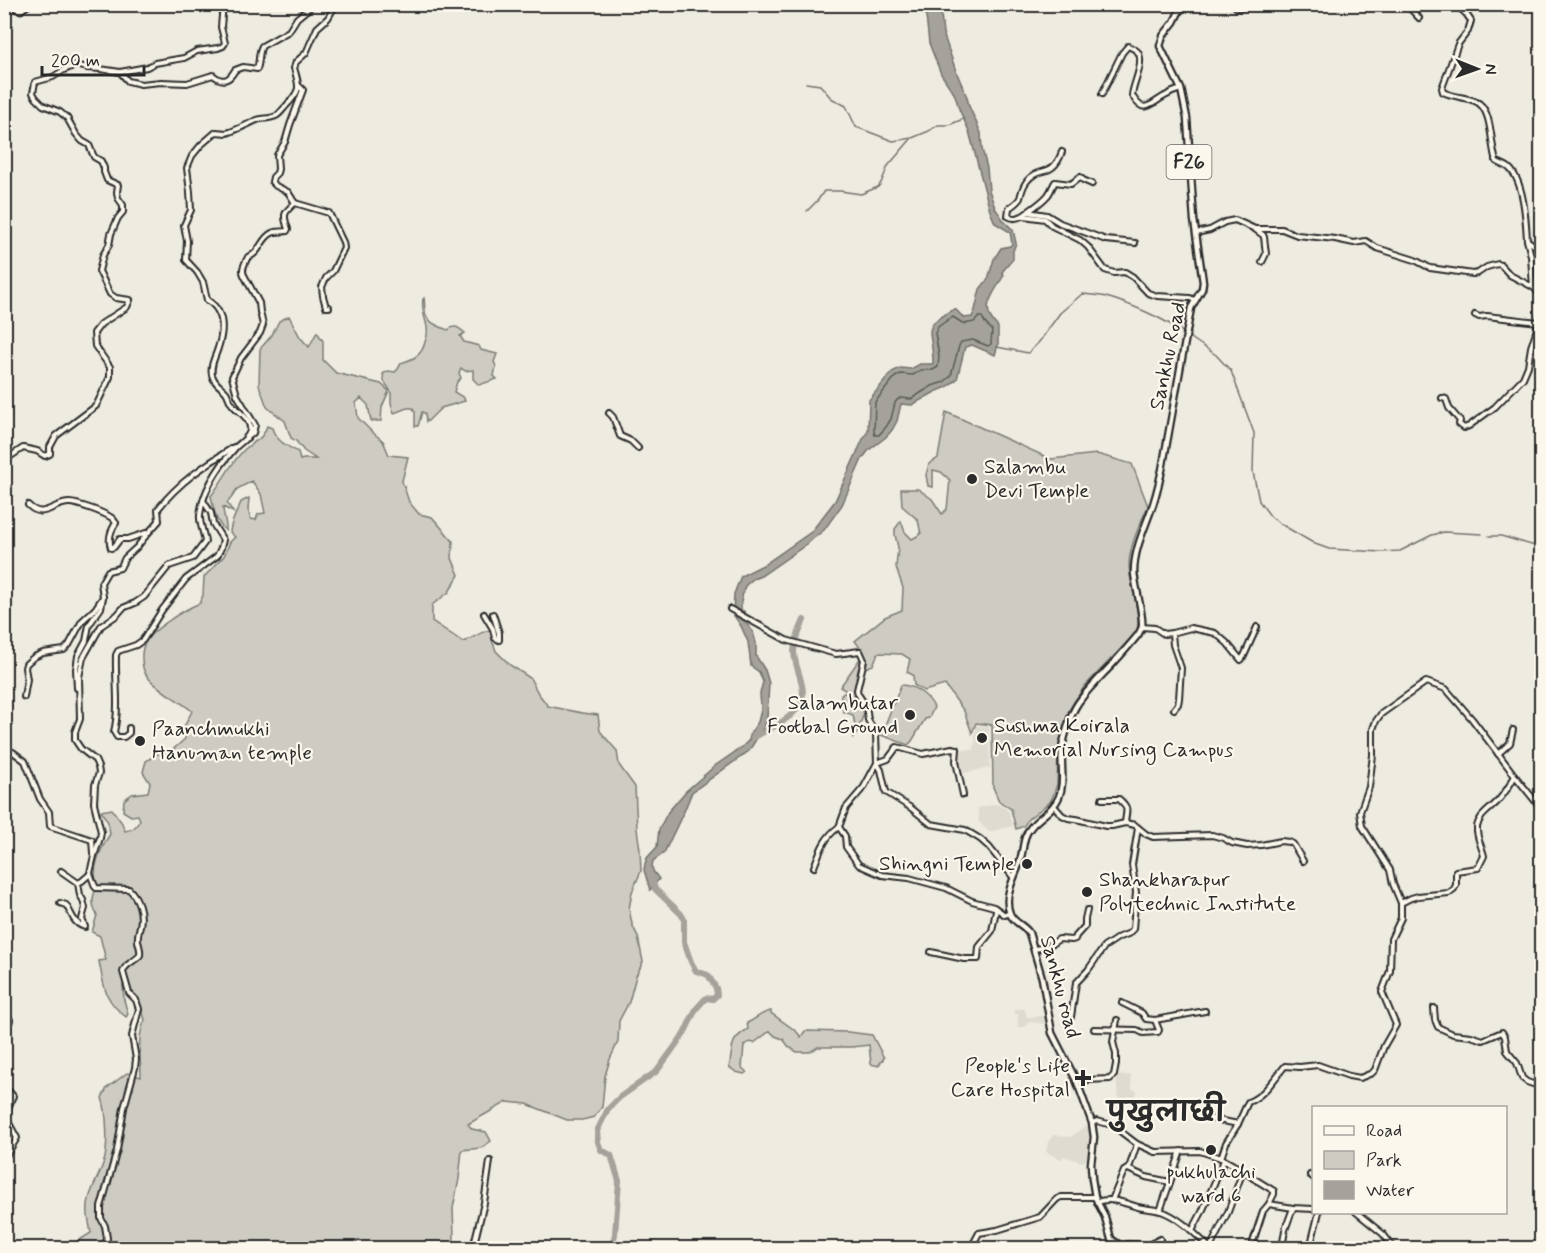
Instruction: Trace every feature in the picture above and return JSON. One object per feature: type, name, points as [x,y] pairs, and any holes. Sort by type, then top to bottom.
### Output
[{"type":"main road","points":[[13,4],[21,10],[28,4]]},
{"type":"main road","name":"Sankhu Road","points":[[1142,627],[1134,570],[1138,545],[1156,495],[1162,470],[1191,308],[1203,286],[1189,167],[1187,118],[1181,89],[1160,46],[1163,36],[1184,4]]},
{"type":"main road","points":[[1010,913],[1009,894],[1022,856],[1026,833],[1054,806],[1061,790],[1063,746],[1075,708],[1087,691],[1133,642],[1142,627]]},
{"type":"main road","name":"Sankhu road","points":[[1010,913],[1012,918],[1028,931],[1042,978],[1052,1033],[1077,1082],[1092,1123],[1094,1137],[1091,1164],[1096,1199]]},
{"type":"main road","points":[[1096,1199],[1105,1217],[1111,1239],[1124,1248]]},
{"type":"street","points":[[4,458],[23,448],[37,451],[45,456],[50,454],[50,447],[56,436],[96,406],[110,377],[110,367],[95,346],[94,333],[102,324],[127,307],[130,300],[116,298],[110,294],[99,272],[111,234],[123,212],[123,205],[118,198],[118,185],[107,180],[101,161],[94,157],[89,145],[76,134],[67,118],[60,112],[43,105],[36,98],[33,93],[35,82],[53,77],[76,65],[120,72],[178,60],[197,51],[223,46],[225,43],[221,27],[223,4]]},
{"type":"street","points":[[120,72],[128,81],[141,84],[188,83],[213,75],[219,80],[226,80],[232,77],[235,70],[243,67],[257,69],[262,46],[289,31],[297,18],[314,4]]},
{"type":"street","points":[[329,307],[326,307],[322,296],[322,287],[342,253],[343,242],[329,213],[294,202],[288,192],[272,182],[278,169],[277,154],[285,142],[303,90],[299,86],[294,68],[296,62],[306,53],[317,28],[328,18],[336,4]]},
{"type":"street","points":[[1233,4],[1236,8],[1240,8]]},
{"type":"street","points":[[1406,4],[1419,18]]},
{"type":"street","points":[[1456,4],[1471,21],[1468,32],[1458,44],[1442,88],[1443,92],[1478,102],[1487,113],[1492,147],[1497,161],[1510,169],[1518,182],[1524,202],[1533,287]]},
{"type":"street","points":[[1102,94],[1122,53],[1128,46],[1139,53],[1140,63],[1131,95],[1140,105],[1152,106],[1166,95],[1181,89]]},
{"type":"street","points":[[245,439],[250,430],[248,420],[232,404],[226,392],[217,386],[213,376],[212,365],[219,346],[222,322],[220,313],[207,300],[203,282],[186,260],[187,241],[184,225],[191,210],[187,168],[192,156],[216,132],[227,133],[259,119],[274,117],[295,96],[299,86]]},
{"type":"street","points":[[1062,152],[1054,167],[1028,179],[1022,188],[1020,199],[1009,208],[1010,217],[1045,219],[1061,231],[1080,240],[1105,270],[1114,273],[1125,272],[1148,293],[1195,300]]},
{"type":"street","points":[[1023,216],[1042,202],[1050,193],[1055,182],[1071,184],[1080,177],[1092,184]]},
{"type":"street","points":[[80,698],[76,683],[78,656],[86,641],[89,625],[101,608],[103,597],[101,583],[108,571],[120,568],[124,558],[137,547],[159,521],[158,509],[183,481],[253,433],[255,425],[237,395],[232,377],[241,358],[260,333],[263,325],[259,303],[242,272],[248,257],[256,252],[269,235],[287,231],[285,213],[294,202]]},
{"type":"street","points":[[1029,212],[1047,215],[1060,223],[1106,240],[1135,243]]},
{"type":"street","points":[[1196,233],[1210,230],[1231,220],[1238,221],[1263,235],[1266,254],[1262,262]]},
{"type":"street","points":[[1255,229],[1282,229],[1297,235],[1354,243],[1366,241],[1377,248],[1415,260],[1431,268],[1473,274],[1498,264],[1510,275],[1533,287],[1542,296]]},
{"type":"street","points":[[1527,240],[1542,251]]},
{"type":"street","points":[[1442,398],[1446,399],[1449,408],[1464,428],[1495,407],[1523,378],[1542,308]]},
{"type":"street","points":[[1475,315],[1538,322]]},
{"type":"street","points":[[609,413],[613,417],[620,436],[631,441],[638,448]]},
{"type":"street","points":[[101,1248],[107,1238],[101,1218],[101,1207],[117,1150],[124,1108],[135,1068],[136,1059],[132,1036],[139,1009],[136,1000],[129,993],[123,972],[128,964],[140,955],[141,948],[137,940],[141,913],[134,894],[129,889],[96,888],[90,873],[101,831],[94,803],[95,785],[99,773],[95,760],[75,740],[75,732],[80,719],[79,677],[82,658],[101,626],[123,608],[144,597],[169,567],[193,558],[205,542],[200,517],[204,501],[211,481],[237,446]]},
{"type":"street","points":[[129,728],[129,733],[124,737],[117,737],[114,732],[118,712],[116,655],[118,651],[143,640],[186,579],[217,556],[223,540],[213,524],[211,513],[204,501]]},
{"type":"street","points":[[28,505],[42,512],[69,502],[113,518],[116,523],[111,529],[109,543],[111,548],[120,539],[128,539],[149,532]]},
{"type":"street","points":[[24,697],[27,679],[26,664],[43,653],[64,650],[82,621],[95,609],[103,597]]},
{"type":"street","points":[[730,609],[792,642],[836,654],[857,650],[862,652],[863,666],[857,690],[866,706],[868,720],[876,734],[877,763],[881,770],[884,789],[931,824],[965,830],[980,839],[1013,877]]},
{"type":"street","points":[[484,614],[498,640],[499,635],[493,614]]},
{"type":"street","points":[[1142,627],[1155,628],[1164,633],[1191,628],[1215,633],[1227,643],[1240,660],[1257,627]]},
{"type":"street","points":[[1172,633],[1173,645],[1181,668],[1179,699],[1174,709]]},
{"type":"street","points":[[1192,1231],[1222,1159],[1226,1143],[1248,1102],[1263,1093],[1285,1066],[1318,1065],[1360,1078],[1370,1074],[1375,1070],[1384,1046],[1396,1025],[1382,992],[1390,971],[1391,939],[1401,918],[1401,903],[1390,870],[1361,821],[1362,806],[1369,787],[1373,756],[1373,729],[1378,718],[1388,708],[1426,682],[1446,689],[1540,807],[1542,830]]},
{"type":"street","points":[[1498,754],[1510,743],[1513,730]]},
{"type":"street","points":[[814,867],[829,834],[839,826],[846,808],[864,787],[877,763],[888,759],[897,747],[923,754],[952,748],[957,750],[956,761],[963,795]]},
{"type":"street","points":[[4,749],[13,752],[25,761],[40,799],[49,812],[50,826],[92,840],[94,856]]},
{"type":"street","points":[[1401,903],[1418,896],[1449,893],[1456,885],[1456,872],[1478,868],[1484,856],[1477,834],[1478,823],[1498,801],[1515,776]]},
{"type":"street","points":[[1102,799],[1119,799],[1126,806],[1125,823]]},
{"type":"street","points":[[1054,806],[1068,818],[1106,826],[1125,823],[1135,825],[1154,837],[1212,835],[1247,846],[1289,842],[1293,844],[1303,861]]},
{"type":"street","points":[[839,826],[845,836],[846,848],[859,865],[882,875],[909,878],[946,888],[972,901],[989,905],[1005,915],[1010,913]]},
{"type":"street","points":[[1071,1017],[1076,983],[1104,947],[1133,929],[1136,892],[1132,865],[1138,827]]},
{"type":"street","points":[[60,903],[66,905],[73,920],[85,927],[82,919],[85,908],[78,884],[61,871]]},
{"type":"street","points":[[78,884],[90,873]]},
{"type":"street","points":[[931,952],[964,959],[978,959],[979,947],[992,931],[996,910]]},
{"type":"street","points":[[1034,949],[1047,946],[1059,939],[1075,939],[1085,926],[1087,910]]},
{"type":"street","points":[[4,1000],[7,1000],[6,1011],[10,1020],[4,1035]]},
{"type":"street","points":[[1122,1004],[1143,1013],[1146,1020],[1205,1011]]},
{"type":"street","points":[[1434,1008],[1438,1027],[1453,1034],[1483,1040],[1502,1032],[1508,1051],[1514,1058],[1522,1078],[1536,1085],[1542,1093]]},
{"type":"street","points":[[1077,1082],[1112,1078],[1116,1064],[1113,1042],[1117,1020]]},
{"type":"street","points":[[1094,1029],[1158,1032],[1155,1020]]},
{"type":"street","points":[[4,1086],[13,1096],[5,1116],[17,1138],[4,1159]]},
{"type":"street","points":[[1203,1117],[1238,1124]]},
{"type":"street","points":[[1092,1123],[1097,1121],[1112,1125],[1137,1144],[1155,1152],[1200,1151],[1222,1159],[1274,1191],[1269,1204],[1263,1211],[1251,1248]]},
{"type":"street","points":[[1112,1200],[1124,1171],[1130,1168],[1137,1144]]},
{"type":"street","points":[[1160,1211],[1181,1152]]},
{"type":"street","points":[[473,1248],[484,1203],[490,1161]]},
{"type":"street","points":[[1127,1169],[1146,1177],[1170,1182]]},
{"type":"street","points":[[971,1248],[979,1233],[1040,1217],[1059,1197],[1064,1196],[1112,1200],[1160,1211],[1192,1231],[1210,1248],[1228,1212],[1244,1171]]},
{"type":"street","points":[[1269,1204],[1312,1209]]},
{"type":"street","points":[[1282,1248],[1285,1230],[1293,1208]]},
{"type":"street","points":[[1310,1248],[1318,1214]]},
{"type":"street","points":[[1358,1214],[1383,1234],[1394,1248]]},
{"type":"street","points":[[1124,1248],[1127,1244],[1148,1245],[1160,1239]]},
{"type":"shaded area","name":"Sushma Koirala Memorial Nursing Campus","points":[[976,725],[989,727],[990,768],[964,773],[957,749],[974,750]]},
{"type":"shaded area","points":[[997,804],[1008,810],[1013,826],[989,832],[979,822],[978,808]]},
{"type":"shaded area","points":[[1025,1009],[1028,1017],[1046,1016],[1046,1024],[1029,1022],[1025,1027],[1018,1027],[1018,1014],[1014,1011]]},
{"type":"shaded area","points":[[1131,1075],[1132,1089],[1137,1091],[1133,1103],[1118,1099],[1116,1076]]},
{"type":"shaded area","points":[[1086,1126],[1089,1128],[1089,1159],[1082,1162],[1064,1156],[1061,1159],[1046,1152],[1048,1142],[1053,1135],[1071,1137]]},
{"type":"green space","points":[[424,298],[427,318],[432,322],[448,330],[453,327],[459,328],[465,333],[460,336],[464,342],[497,354],[494,362],[496,366],[494,376],[497,379],[479,385],[473,379],[473,370],[465,371],[461,368],[459,373],[461,378],[454,392],[465,401],[441,408],[426,422],[425,413],[422,412],[418,426],[415,426],[413,408],[394,413],[391,392],[384,381],[383,374],[388,371],[395,372],[401,363],[414,358],[422,350],[427,333],[422,306]]},
{"type":"green space","points":[[289,316],[300,337],[309,347],[317,332],[323,341],[323,360],[336,373],[381,384],[389,391],[382,407],[381,421],[371,421],[368,405],[361,398],[356,403],[358,418],[383,441],[389,455],[408,457],[402,481],[409,502],[419,514],[432,517],[453,541],[452,558],[459,575],[449,592],[432,605],[432,621],[463,642],[491,630],[496,651],[510,665],[530,678],[548,706],[598,715],[600,731],[617,751],[619,765],[635,787],[641,871],[632,892],[629,909],[643,962],[636,976],[629,1002],[619,1021],[618,1042],[605,1076],[602,1107],[594,1117],[567,1120],[527,1104],[507,1102],[468,1124],[472,1129],[486,1132],[491,1141],[481,1148],[462,1150],[453,1208],[453,1248],[71,1248],[73,1244],[91,1233],[88,1203],[105,1158],[107,1140],[102,1098],[107,1088],[127,1073],[141,1077],[140,1041],[145,1020],[139,1000],[123,986],[128,1014],[126,1017],[109,999],[99,961],[106,960],[100,936],[92,932],[97,915],[93,900],[97,886],[96,866],[110,834],[108,822],[101,811],[112,809],[125,831],[134,828],[140,820],[138,815],[131,816],[123,811],[124,800],[132,794],[148,792],[150,783],[143,772],[146,761],[157,754],[170,752],[185,739],[184,727],[192,711],[151,681],[146,674],[143,668],[142,652],[146,641],[171,619],[200,603],[204,577],[224,556],[230,542],[235,537],[230,532],[241,502],[249,498],[248,510],[251,519],[256,520],[258,514],[265,513],[261,494],[252,481],[237,489],[227,503],[233,512],[223,507],[226,531],[217,519],[211,496],[235,460],[261,437],[267,426],[272,428],[282,443],[298,452],[300,460],[316,459],[291,438],[285,421],[267,407],[259,385],[260,349],[272,335],[279,321]]},
{"type":"green space","points":[[946,412],[1051,459],[1097,454],[1132,464],[1148,506],[1133,542],[1129,564],[1138,618],[1136,633],[1084,687],[1068,712],[1058,751],[1057,784],[1053,796],[1050,802],[1028,819],[1024,826],[1016,829],[1011,809],[999,801],[993,787],[992,725],[976,723],[972,733],[964,711],[945,685],[924,691],[914,685],[913,675],[907,672],[910,659],[902,654],[878,653],[873,665],[860,670],[855,691],[864,713],[857,733],[853,737],[855,725],[853,715],[844,712],[840,705],[841,694],[848,692],[840,687],[864,653],[855,641],[885,617],[902,610],[903,588],[896,567],[898,547],[895,529],[901,521],[905,532],[912,539],[921,534],[918,520],[902,506],[901,489],[918,489],[932,499],[942,514],[947,509],[950,480],[941,472],[933,470],[933,487],[928,486],[926,475],[929,464],[938,458]]},
{"type":"green space","name":"Salambutar Footbal Ground","points":[[901,685],[920,692],[934,707],[929,718],[925,719],[908,745],[881,735]]},
{"type":"green space","points":[[771,1011],[801,1037],[805,1031],[872,1035],[884,1058],[878,1066],[871,1064],[869,1045],[818,1047],[810,1052],[797,1052],[770,1031],[754,1043],[744,1045],[742,1068],[747,1072],[744,1074],[736,1072],[729,1067],[737,1037],[748,1029],[747,1023]]},
{"type":"water","points":[[926,5],[940,5],[943,33],[981,133],[989,190],[995,208],[1013,230],[1016,243],[1013,259],[1002,272],[1004,275],[989,301],[989,314],[998,327],[998,345],[995,355],[972,345],[965,347],[957,379],[947,387],[912,405],[901,404],[892,430],[862,459],[842,505],[824,530],[761,576],[753,579],[744,588],[741,610],[744,611],[744,619],[753,632],[756,656],[765,670],[769,683],[767,719],[749,751],[692,792],[664,853],[653,861],[653,871],[659,879],[650,890],[644,870],[645,864],[647,858],[657,847],[659,829],[668,812],[686,791],[749,740],[758,722],[763,682],[759,672],[751,666],[748,642],[733,614],[734,594],[741,576],[765,564],[811,532],[835,501],[868,431],[869,400],[892,372],[900,368],[911,369],[920,364],[933,364],[930,331],[932,326],[943,315],[955,309],[964,318],[972,317],[980,289],[988,279],[994,259],[1001,248],[1012,244],[1010,232],[995,223],[990,211],[969,131],[955,95],[941,74],[929,43]]},
{"type":"waterway","points":[[806,83],[820,85],[831,98],[846,106],[856,127],[893,141],[912,138],[938,125],[949,125],[963,119]]},
{"type":"waterway","points":[[807,211],[824,191],[861,194],[878,187],[888,166],[911,139]]},
{"type":"waterway","points":[[997,347],[1028,353],[1060,313],[1082,294],[1103,296],[1125,303],[1157,317],[1184,333]]},
{"type":"waterway","points":[[1188,336],[1216,355],[1231,371],[1254,433],[1253,472],[1259,501],[1271,517],[1279,523],[1315,544],[1329,549],[1382,552],[1400,551],[1432,535],[1444,532],[1482,534]]},
{"type":"waterway","points":[[1489,536],[1501,536],[1542,548]]},
{"type":"waterway","points":[[753,738],[790,716],[802,700],[802,686],[794,651],[804,620]]},
{"type":"waterway","points":[[612,1248],[619,1181],[611,1155],[601,1150],[597,1131],[608,1109],[620,1097],[657,1071],[684,1034],[696,1009],[706,998],[713,999],[717,995],[716,988],[708,975],[696,971],[691,962],[684,942],[684,919],[655,889],[652,879]]},
{"type":"place","name":"Salambu Devi Temple","points":[[972,479]]},
{"type":"place","name":"Salambutar Footbal Ground","points":[[910,715]]},
{"type":"place","name":"Sushma Koirala Memorial Nursing Campus","points":[[982,738]]},
{"type":"place","name":"Paanchmukhi Hanuman temple","points":[[140,741]]},
{"type":"place","name":"Shingni Temple","points":[[1027,864]]},
{"type":"place","name":"Shankharapur Polytechnic Institute","points":[[1087,892]]},
{"type":"place","name":"People's Life Care Hospital","points":[[1083,1078]]},
{"type":"place","name":"pukhulachi ward 6","points":[[1211,1150]]},
{"type":"district","name":"पुखुलाछी","points":[[1166,1113]]}]
